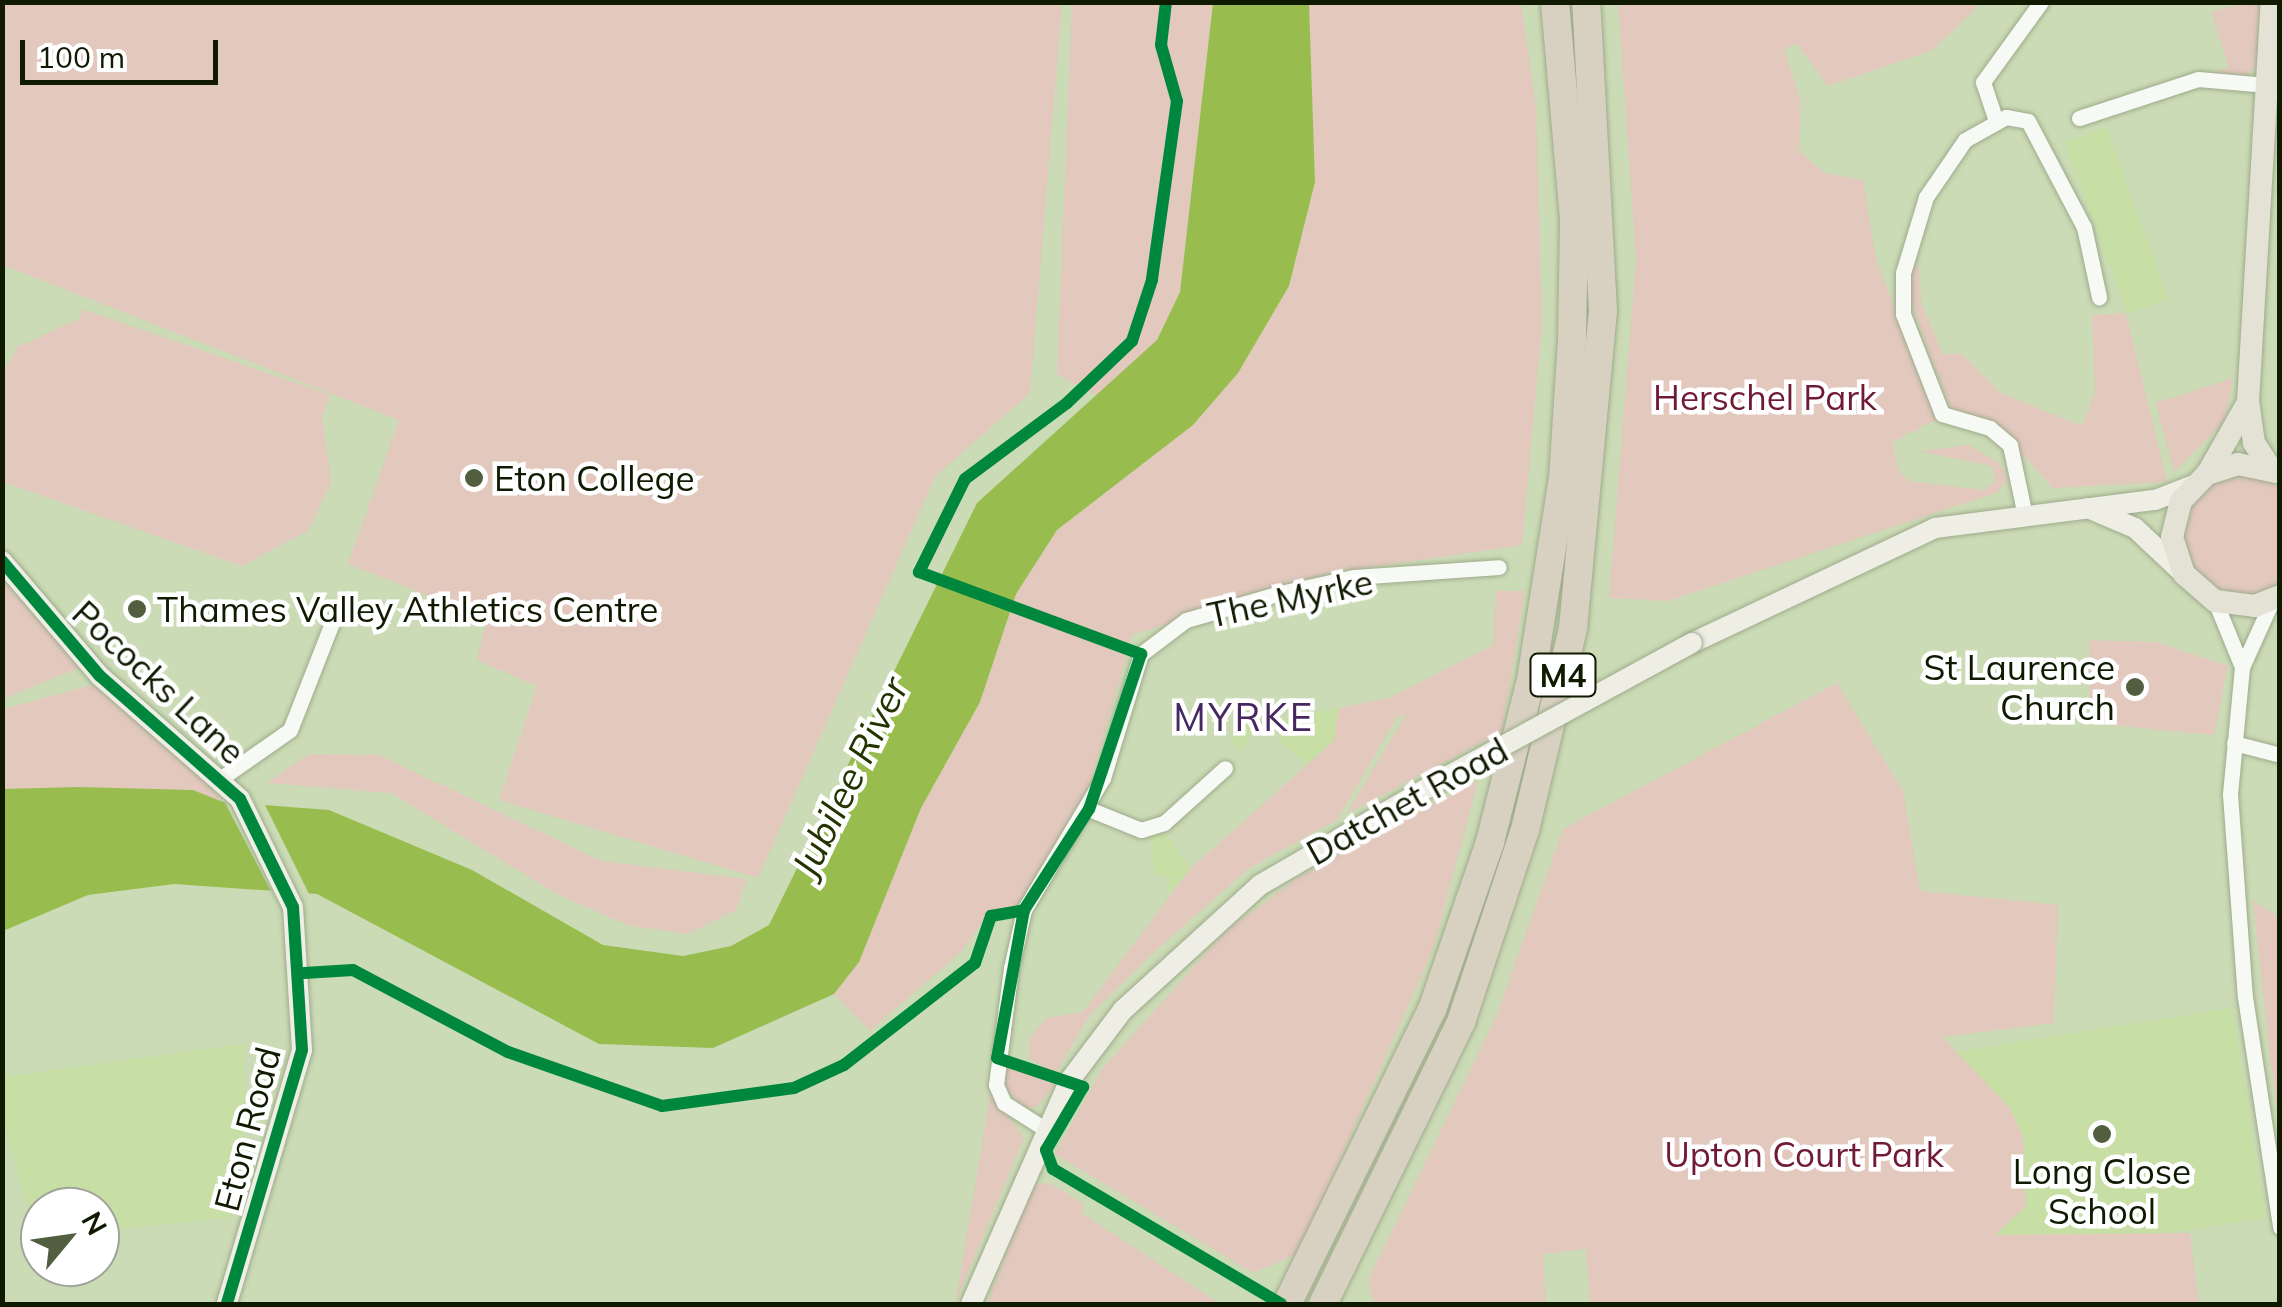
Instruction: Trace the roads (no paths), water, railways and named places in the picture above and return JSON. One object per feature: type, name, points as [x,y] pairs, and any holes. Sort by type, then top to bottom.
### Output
[{"type":"highway","name":"M4","points":[[1287,1304],[1433,1007],[1493,831],[1531,680],[1563,479],[1572,339],[1574,219],[1555,2]]},
{"type":"highway","name":"M4","points":[[1323,1304],[1461,1022],[1525,830],[1573,628],[1603,311],[1586,2]]},
{"type":"main road","points":[[2272,2],[2248,402],[2254,443],[2277,472]]},
{"type":"main road","points":[[2248,402],[2199,480],[2172,537],[2184,574],[2215,600],[2276,598]]},
{"type":"main road","points":[[2199,480],[2238,464],[2277,472]]},
{"type":"main road","name":"Datchet Road","points":[[971,1304],[1045,1129],[1103,1033],[1206,928],[1290,865],[1692,643],[1895,544],[2024,511],[2086,507],[2199,480]]},
{"type":"main road","name":"Datchet Road","points":[[2086,507],[2135,528],[2184,574]]},
{"type":"main road","name":"Pococks Lane","points":[[2,561],[100,676],[240,799],[293,907]]},
{"type":"main road","name":"Eton Road","points":[[227,1304],[302,1050],[293,907]]},
{"type":"street","points":[[1996,121],[1984,82],[2041,2]]},
{"type":"street","points":[[2078,118],[2198,79],[2267,85]]},
{"type":"street","points":[[2024,511],[2010,445],[1990,428],[1942,414],[1900,291],[1934,176],[1996,121],[2028,121],[2066,182],[2100,297]]},
{"type":"street","name":"The Myrke","points":[[1045,1129],[999,1096],[997,1058],[1024,910],[1090,809],[1141,654],[1186,620],[1354,577],[1500,567]]},
{"type":"street","points":[[2276,598],[2242,667],[2234,743],[2245,997],[2280,1227]]},
{"type":"street","points":[[2215,600],[2242,667]]},
{"type":"street","points":[[220,779],[290,730],[333,620]]},
{"type":"street","points":[[2234,743],[2280,754]]},
{"type":"street","points":[[1090,809],[1141,830],[1164,823],[1225,768]]},
{"type":"water","name":"Jubilee River","points":[[1213,3],[1309,3],[1315,182],[1289,286],[1238,373],[1193,425],[1057,530],[1016,594],[980,702],[921,808],[859,962],[834,994],[713,1048],[599,1044],[317,894],[174,884],[88,895],[3,931],[2,789],[79,787],[193,790],[223,802],[329,810],[472,870],[603,945],[683,956],[731,946],[769,925],[977,503],[1157,340],[1180,292]]},
{"type":"place","name":"Eton College","points":[[474,478]]},
{"type":"place","name":"Thames Valley Athletics Centre","points":[[137,609]]},
{"type":"place","name":"St Laurence Church","points":[[2135,687]]},
{"type":"place","name":"Long Close School","points":[[2102,1134]]},
{"type":"district","name":"MYRKE","points":[[1244,718]]},
{"type":"park label","name":"Herschel Park","points":[[1765,397]]},
{"type":"park label","name":"Upton Court Park","points":[[1804,1154]]}]
